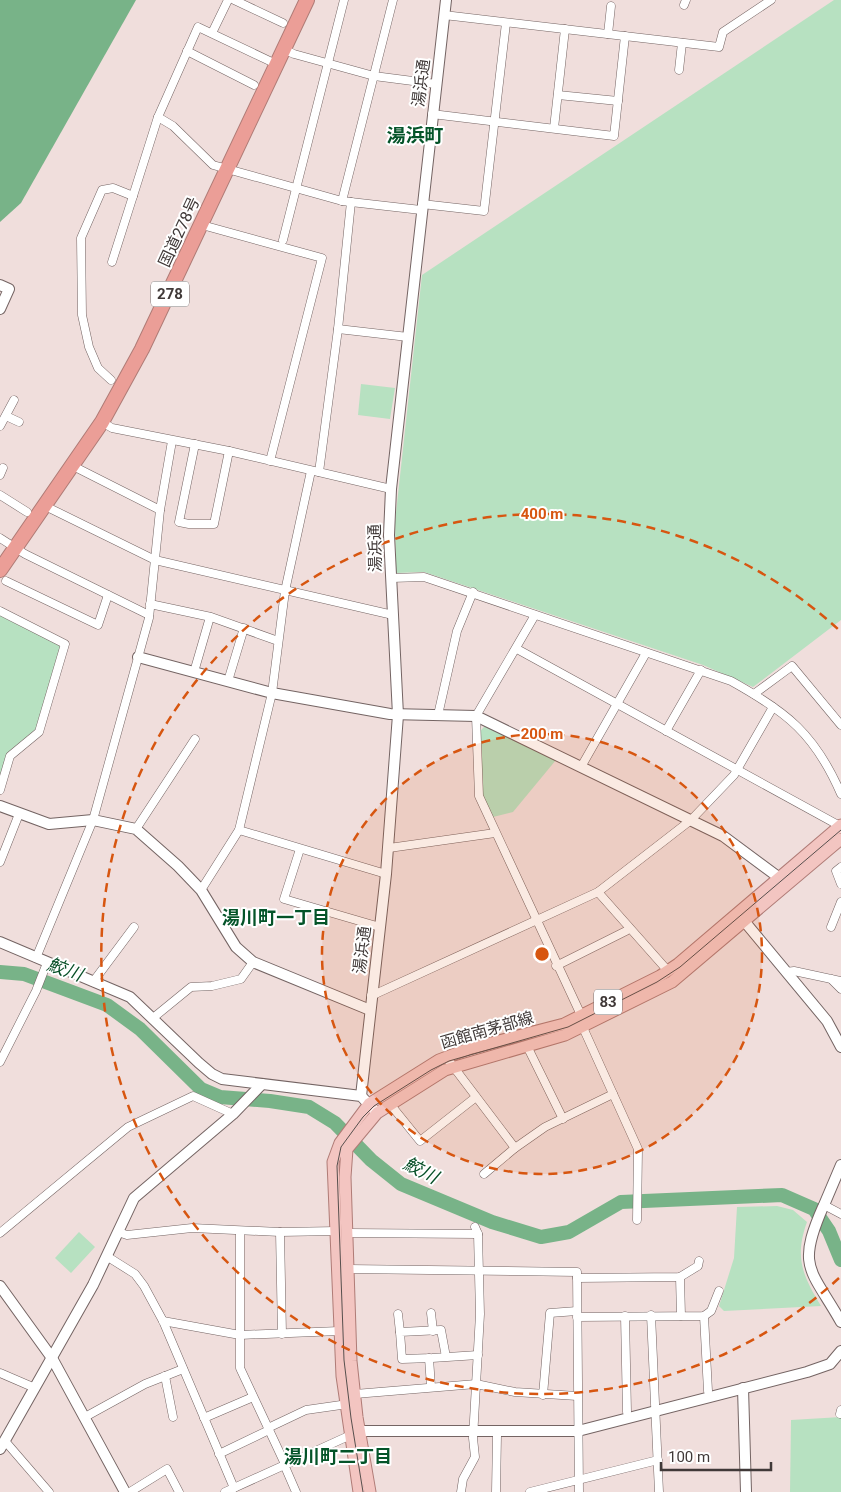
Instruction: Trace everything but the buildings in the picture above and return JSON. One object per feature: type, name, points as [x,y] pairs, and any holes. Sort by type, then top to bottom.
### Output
[{"type":"highway","name":"国道278号","points":[[3,575],[15,548],[102,422],[169,298],[307,0]]},
{"type":"main road","name":"函館南茅部線","points":[[355,1433],[355,1394],[349,1331],[348,1269],[333,1162],[355,1131],[369,1104],[449,1062],[546,1030],[582,1021],[672,982],[841,827]]},
{"type":"main road","name":"函館南茅部線","points":[[784,881],[841,839]]},
{"type":"main road","name":"函館南茅部線","points":[[369,1104],[390,1104],[449,1062],[559,1037],[582,1021],[668,971],[741,917]]},
{"type":"main road","name":"函館南茅部線","points":[[342,1232],[339,1331],[355,1433]]},
{"type":"main road","name":"83","points":[[355,1433],[359,1492]]},
{"type":"main road","name":"83","points":[[355,1433],[370,1492]]},
{"type":"street","points":[[212,33],[228,0]]},
{"type":"street","points":[[234,0],[283,24]]},
{"type":"street","points":[[283,240],[344,0]]},
{"type":"street","points":[[201,890],[239,830],[272,693],[285,591],[315,471],[338,329],[347,201],[374,76],[393,0]]},
{"type":"street","name":"湯浜通","points":[[369,1104],[371,996],[389,848],[398,715],[389,535],[391,489],[446,0]]},
{"type":"street","points":[[444,15],[719,47],[723,32],[771,0]]},
{"type":"street","points":[[608,34],[611,6]]},
{"type":"street","points":[[158,117],[173,126],[213,165],[228,170],[347,201],[484,211],[506,23]]},
{"type":"street","points":[[112,262],[158,117],[198,27],[276,64]]},
{"type":"street","points":[[554,128],[565,29]]},
{"type":"street","points":[[432,114],[614,136],[625,36]]},
{"type":"street","points":[[679,70],[682,43]]},
{"type":"street","points":[[283,49],[328,64],[374,76],[436,84]]},
{"type":"street","points":[[187,51],[254,85]]},
{"type":"street","points":[[558,95],[618,101]]},
{"type":"street","points":[[112,380],[98,368],[82,315],[81,238],[102,190],[113,188],[133,196]]},
{"type":"street","points":[[202,225],[322,258],[270,460]]},
{"type":"street","points":[[0,285],[9,289],[0,309]]},
{"type":"street","points":[[338,329],[408,337]]},
{"type":"street","points":[[0,426],[14,400]]},
{"type":"street","points":[[6,416],[19,422]]},
{"type":"street","points":[[102,422],[112,428],[229,451],[391,489]]},
{"type":"street","points":[[36,958],[93,820],[138,657],[149,615],[160,510],[172,441]]},
{"type":"street","points":[[195,444],[179,522],[214,524],[229,451]]},
{"type":"street","points":[[73,466],[160,510]]},
{"type":"street","points":[[0,495],[27,512]]},
{"type":"street","points":[[45,506],[155,560],[393,615]]},
{"type":"street","points":[[0,538],[15,548],[149,615]]},
{"type":"street","points":[[3,575],[98,625],[108,595]]},
{"type":"street","points":[[391,578],[424,577],[473,592],[731,681],[774,707],[804,730],[827,764],[841,794]]},
{"type":"street","points":[[438,715],[458,631],[473,592]]},
{"type":"street","points":[[150,604],[210,617],[278,640]]},
{"type":"street","points":[[0,611],[65,644],[39,732],[10,756],[0,790]]},
{"type":"street","points":[[536,615],[476,716],[479,796],[582,1021],[638,1149],[637,1220]]},
{"type":"street","points":[[194,672],[210,617]]},
{"type":"street","points":[[228,681],[244,628]]},
{"type":"street","points":[[517,649],[841,827]]},
{"type":"street","points":[[581,767],[646,653]]},
{"type":"street","points":[[138,657],[272,693],[398,715],[476,716],[723,836],[784,881]]},
{"type":"street","points":[[754,694],[792,666],[841,725]]},
{"type":"street","points":[[666,731],[702,670]]},
{"type":"street","points":[[371,996],[598,892],[691,820],[737,770],[774,707]]},
{"type":"street","points":[[136,830],[196,739]]},
{"type":"street","points":[[0,806],[49,824],[93,820],[136,830],[178,866],[201,890],[236,948],[253,962],[370,1010]]},
{"type":"street","points":[[0,862],[19,814]]},
{"type":"street","points":[[239,830],[386,874]]},
{"type":"street","points":[[389,848],[495,833]]},
{"type":"street","points":[[300,849],[284,899],[380,927]]},
{"type":"street","points":[[841,867],[836,871],[841,884]]},
{"type":"street","points":[[598,892],[668,971]]},
{"type":"street","points":[[831,927],[841,902]]},
{"type":"street","points":[[741,917],[827,1021],[841,1047]]},
{"type":"street","points":[[93,982],[134,928]]},
{"type":"street","points":[[556,966],[626,931]]},
{"type":"street","points":[[0,942],[36,958],[46,967],[93,982],[130,997],[212,1074],[222,1080],[260,1088],[369,1104]]},
{"type":"street","points":[[153,1018],[191,987],[212,986],[241,979],[253,962]]},
{"type":"street","points":[[0,1062],[46,967]]},
{"type":"street","points":[[786,972],[794,971],[841,981]]},
{"type":"street","points":[[830,978],[841,989]]},
{"type":"street","points":[[526,1046],[563,1119]]},
{"type":"street","points":[[449,1062],[515,1148]]},
{"type":"street","points":[[49,1492],[2,1445],[108,1257],[134,1198],[152,1180],[237,1111],[260,1088]]},
{"type":"street","points":[[484,1174],[515,1148],[545,1127],[613,1094]]},
{"type":"street","points":[[0,1232],[128,1127],[193,1096],[237,1111]]},
{"type":"street","points":[[390,1104],[420,1141],[476,1097]]},
{"type":"street","points":[[841,1164],[839,1176],[814,1227],[808,1249],[810,1270],[841,1322]]},
{"type":"street","points":[[824,1206],[841,1214]]},
{"type":"street","points":[[118,1232],[127,1235],[192,1228],[280,1232],[477,1231],[479,1271],[475,1453],[464,1479],[461,1492]]},
{"type":"street","points":[[240,1231],[240,1368],[296,1492]]},
{"type":"street","points":[[280,1232],[282,1334]]},
{"type":"street","points":[[108,1257],[135,1274],[163,1321],[234,1488]]},
{"type":"street","points":[[577,1278],[680,1276],[698,1266],[699,1261]]},
{"type":"street","points":[[348,1269],[577,1272],[577,1396],[580,1492]]},
{"type":"street","points":[[680,1276],[681,1316]]},
{"type":"street","points":[[0,1286],[52,1358],[125,1492]]},
{"type":"street","points":[[543,1394],[550,1313],[625,1316],[704,1316],[711,1311],[719,1291]]},
{"type":"street","points":[[431,1313],[433,1331]]},
{"type":"street","points":[[398,1314],[402,1359],[478,1355]]},
{"type":"street","points":[[651,1315],[659,1492]]},
{"type":"street","points":[[625,1316],[626,1412]]},
{"type":"street","points":[[704,1316],[708,1391]]},
{"type":"street","points":[[163,1321],[240,1335],[339,1331]]},
{"type":"street","points":[[400,1332],[442,1330],[446,1357]]},
{"type":"street","points":[[225,1492],[285,1467],[355,1433],[578,1430],[807,1372],[838,1361],[841,1351]]},
{"type":"street","points":[[429,1358],[431,1387]]},
{"type":"street","points":[[84,1417],[145,1384],[183,1369]]},
{"type":"street","points":[[0,1372],[35,1388]]},
{"type":"street","points":[[164,1376],[174,1417]]},
{"type":"street","points":[[355,1394],[476,1384],[543,1394],[577,1396]]},
{"type":"street","points":[[743,1388],[746,1492]]},
{"type":"street","points":[[204,1418],[254,1397]]},
{"type":"street","points":[[218,1454],[306,1410],[341,1405]]},
{"type":"street","points":[[496,1492],[497,1436]]},
{"type":"street","points":[[530,1492],[658,1460]]},
{"type":"street","points":[[130,1492],[167,1469],[179,1492]]},
{"type":"street","points":[[242,1484],[246,1492]]},
{"type":"shaded area","points":[[0,0],[136,0],[21,203],[0,222]]},
{"type":"shaded area","points":[[834,0],[841,0],[841,620],[753,687],[703,665],[424,572],[396,573],[395,522],[422,275]]},
{"type":"shaded area","points":[[361,384],[395,388],[390,419],[358,415]]},
{"type":"shaded area","points":[[0,614],[62,645],[37,728],[7,754],[0,779]]},
{"type":"shaded area","points":[[486,725],[556,760],[513,812],[493,817],[482,796],[481,730]]},
{"type":"shaded area","points":[[777,1206],[793,1210],[807,1222],[801,1246],[802,1266],[809,1285],[821,1306],[724,1311],[719,1306],[734,1258],[737,1207]]},
{"type":"shaded area","points":[[79,1232],[95,1247],[71,1273],[55,1258]]},
{"type":"shaded area","points":[[841,1417],[841,1492],[790,1492],[791,1420]]},
{"type":"waterway","name":"鮫川","points":[[0,972],[24,974],[107,1005],[140,1029],[201,1089],[220,1097],[270,1101],[309,1107],[335,1123],[371,1160],[401,1184],[492,1222],[541,1237],[569,1232],[621,1202],[782,1195],[814,1209],[829,1231],[841,1260]]},
{"type":"tram line","points":[[363,1492],[344,1360],[337,1166],[341,1147],[363,1117],[374,1106],[431,1070],[449,1061],[568,1027],[657,982],[680,967],[841,830]]},
{"type":"district","name":"湯浜町","points":[[415,135]]},
{"type":"district","name":"湯川町一丁目","points":[[276,917]]},
{"type":"district","name":"湯川町二丁目","points":[[338,1456]]}]
